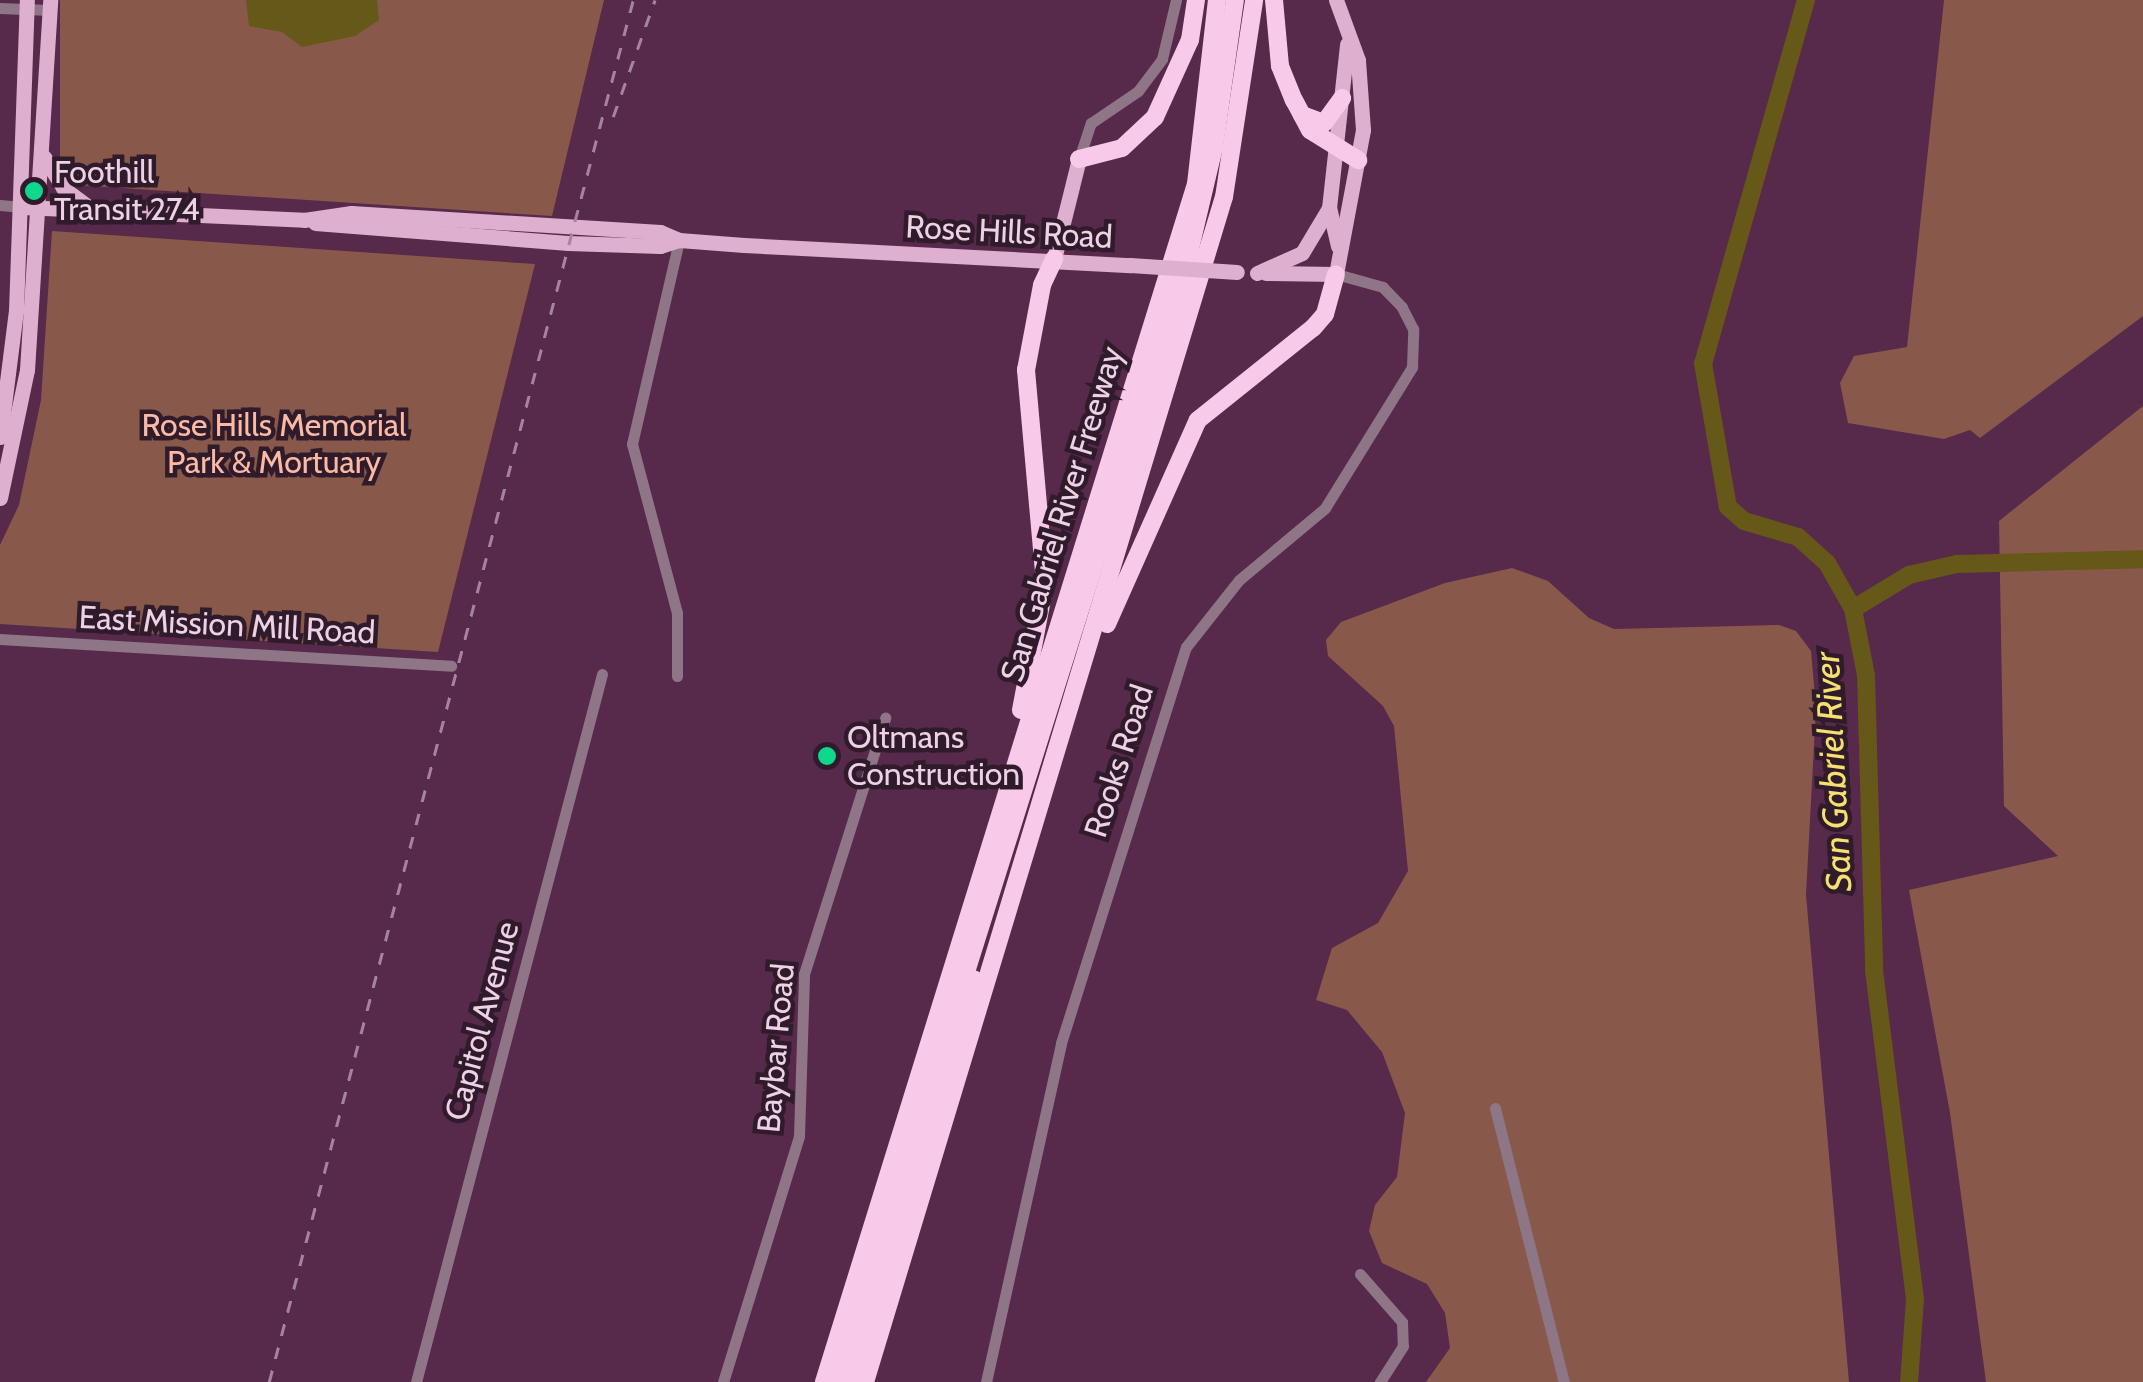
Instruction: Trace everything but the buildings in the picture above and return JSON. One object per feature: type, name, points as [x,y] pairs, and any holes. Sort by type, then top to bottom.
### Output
[{"type":"highway","points":[[1079,159],[1122,148],[1155,117],[1190,40],[1196,0]]},
{"type":"highway","name":"San Gabriel River Freeway","points":[[824,1382],[1196,184],[1218,0]]},
{"type":"highway","points":[[837,1382],[1179,295],[1214,147],[1235,0]]},
{"type":"highway","points":[[1274,0],[1280,66],[1302,115],[1338,152],[1358,160]]},
{"type":"highway","name":"San Gabriel River Freeway","points":[[865,1382],[1224,197],[1251,4]]},
{"type":"highway","points":[[1302,115],[1324,123],[1342,98]]},
{"type":"highway","points":[[996,828],[1045,583],[1026,370],[1042,285],[1054,259]]},
{"type":"highway","points":[[1065,726],[1174,463],[1198,420],[1313,328],[1325,314],[1336,274]]},
{"type":"highway","points":[[851,1382],[1098,577],[1118,556]]},
{"type":"main road","points":[[1258,273],[1302,253],[1329,208],[1347,44],[1336,0]]},
{"type":"main road","points":[[6,426],[30,208],[26,4]]},
{"type":"main road","points":[[0,498],[14,330],[41,152],[49,5]]},
{"type":"main road","points":[[1336,274],[1358,160],[1362,96],[1358,60],[1347,44]]},
{"type":"main road","points":[[41,152],[63,188],[98,214]]},
{"type":"main road","points":[[1054,259],[1079,159]]},
{"type":"main road","name":"Rose Hills Road","points":[[30,208],[98,214],[304,220],[351,213],[643,231],[679,240],[1238,272],[1336,274]]},
{"type":"main road","points":[[1329,208],[1339,231],[1336,274]]},
{"type":"street","points":[[1079,159],[1091,124],[1138,90],[1162,59],[1176,0]]},
{"type":"street","points":[[0,8],[49,5]]},
{"type":"street","points":[[0,205],[30,208]]},
{"type":"street","points":[[677,676],[676,613],[632,444],[679,240]]},
{"type":"street","name":"Rooks Road","points":[[986,1382],[1061,1043],[1186,647],[1239,580],[1325,508],[1412,367],[1413,329],[1402,307],[1384,287],[1336,274]]},
{"type":"street","name":"East Mission Mill Road","points":[[0,639],[451,666]]},
{"type":"street","name":"Capitol Avenue","points":[[416,1382],[602,674]]},
{"type":"street","name":"Baybar Road","points":[[723,1382],[798,1136],[804,974],[885,718]]},
{"type":"street","points":[[1495,1108],[1564,1382]]},
{"type":"street","points":[[1360,1274],[1402,1322],[1403,1346],[1380,1382]]},
{"type":"green space","points":[[60,0],[604,0],[552,216],[60,184]]},
{"type":"green space","points":[[1944,0],[2143,0],[2143,316],[1980,438],[1970,430],[1944,439],[1848,423],[1840,383],[1854,356],[1907,347]]},
{"type":"green space","name":"Rose Hills Memorial Park & Mortuary","points":[[52,231],[535,264],[438,652],[0,624],[0,545],[19,505],[41,400]]},
{"type":"green space","points":[[2143,406],[2143,1382],[1986,1382],[1950,1113],[1909,890],[2058,856],[2004,806],[1999,521]]},
{"type":"green space","points":[[1512,568],[1548,581],[1589,618],[1614,629],[1779,625],[1796,631],[1811,651],[1816,708],[1806,895],[1849,1382],[1426,1382],[1450,1348],[1445,1313],[1427,1284],[1382,1263],[1369,1231],[1375,1205],[1397,1177],[1405,1113],[1382,1052],[1347,1010],[1316,1000],[1332,948],[1378,923],[1408,871],[1394,726],[1383,706],[1328,656],[1326,640],[1341,622],[1445,583]]},
{"type":"shaded area","points":[[246,0],[377,0],[379,20],[355,36],[302,47],[282,32],[249,26]]},
{"type":"waterway","name":"San Gabriel River","points":[[1806,0],[1703,363],[1728,507],[1744,521],[1798,537],[1827,563],[1853,609],[1866,675],[1874,970],[1915,1299],[1909,1382]]},
{"type":"waterway","points":[[1853,609],[1909,575],[1957,564],[2143,559]]},
{"type":"railway","points":[[269,1382],[633,0]]},
{"type":"railway","points":[[613,117],[655,0]]},
{"type":"place","name":"Foothill Transit 274","points":[[34,191]]},
{"type":"place","name":"Oltmans Construction","points":[[827,756]]}]
